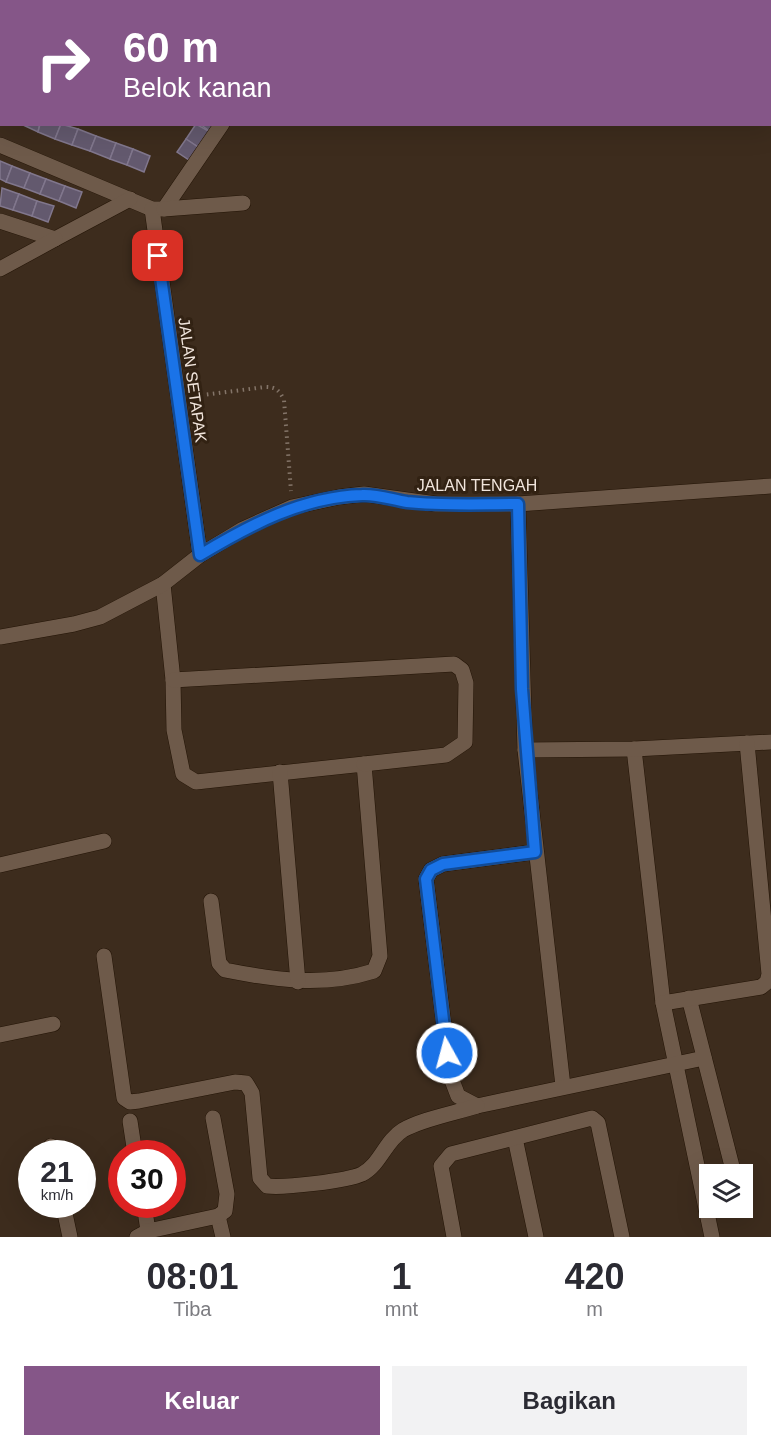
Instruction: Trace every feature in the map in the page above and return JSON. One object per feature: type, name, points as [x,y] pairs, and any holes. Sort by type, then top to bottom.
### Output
[{"type":"street","points":[[158,209],[220,126]]},
{"type":"street","points":[[0,145],[158,209],[243,203]]},
{"type":"street","points":[[3,265],[130,199]]},
{"type":"street","name":"JALAN SETAPAK","points":[[158,209],[176,398],[200,555]]},
{"type":"street","points":[[0,221],[54,239]]},
{"type":"street","name":"JALAN TENGAH","points":[[0,637],[100,617],[163,584],[200,555],[243,529],[292,507],[364,494],[436,504],[518,504],[771,486]]},
{"type":"street","points":[[518,504],[525,750],[563,1086]]},
{"type":"street","points":[[163,584],[173,680],[174,730],[183,774],[196,782],[446,755],[465,742],[466,683],[462,670],[454,664],[173,680]]},
{"type":"street","points":[[525,750],[634,749],[771,742]]},
{"type":"street","points":[[663,1003],[761,987],[767,982],[769,974],[747,743]]},
{"type":"street","points":[[634,749],[663,1003],[712,1237]]},
{"type":"street","points":[[211,901],[219,963],[225,970],[298,982],[351,978],[374,971],[380,956],[364,764]]},
{"type":"street","points":[[280,772],[298,982]]},
{"type":"street","points":[[0,865],[104,841]]},
{"type":"street","points":[[477,1106],[458,1096],[450,1075],[426,879],[431,870],[443,864],[535,852]]},
{"type":"street","points":[[104,956],[124,1098],[130,1102],[139,1101],[235,1082],[246,1083],[252,1093],[260,1178],[267,1186],[286,1188],[363,1174],[387,1143],[404,1130],[477,1106],[704,1058]]},
{"type":"street","points":[[689,998],[731,1164]]},
{"type":"street","points":[[0,1035],[53,1024]]},
{"type":"street","points":[[143,1218],[142,1234],[218,1216],[225,1211],[227,1194],[213,1118]]},
{"type":"street","points":[[454,1237],[441,1166],[451,1154],[592,1118],[596,1120],[622,1237]]},
{"type":"street","points":[[130,1121],[133,1140]]},
{"type":"street","points":[[515,1138],[536,1237]]},
{"type":"street","points":[[218,1216],[223,1237]]},
{"type":"street","points":[[66,1218],[70,1237]]},
{"type":"path","points":[[176,398],[265,387],[274,387],[280,391],[284,400],[292,507]]},
{"type":"building","points":[[25,126],[40,126],[38,132]]},
{"type":"building","points":[[40,126],[60,126],[55,139],[38,132]]},
{"type":"building","points":[[60,126],[78,129],[72,145],[55,139]]},
{"type":"building","points":[[195,126],[200,126],[212,133],[201,149],[186,139]]},
{"type":"building","points":[[203,126],[217,126],[212,133]]},
{"type":"building","points":[[78,129],[96,136],[90,151],[72,145]]},
{"type":"building","points":[[96,136],[116,143],[110,159],[90,151]]},
{"type":"building","points":[[186,139],[201,149],[192,162],[177,152]]},
{"type":"building","points":[[116,143],[133,149],[127,165],[110,159]]},
{"type":"building","points":[[133,149],[150,156],[144,172],[127,165]]},
{"type":"building","points":[[0,161],[12,166],[6,182],[0,179]]},
{"type":"building","points":[[12,166],[30,173],[24,188],[6,182]]},
{"type":"building","points":[[30,173],[46,179],[40,194],[24,188]]},
{"type":"building","points":[[46,179],[65,186],[59,201],[40,194]]},
{"type":"building","points":[[65,186],[82,192],[76,208],[59,201]]},
{"type":"building","points":[[2,188],[19,194],[13,210],[0,206]]},
{"type":"building","points":[[19,194],[37,201],[32,216],[13,210]]},
{"type":"building","points":[[37,201],[54,206],[48,222],[32,216]]},
{"type":"route","points":[[158,256],[176,398],[200,555],[243,529],[292,507],[339,497],[364,494],[407,502],[436,504],[518,504],[521,669],[525,750],[535,852],[443,864],[431,870],[426,879],[447,1053]]}]
